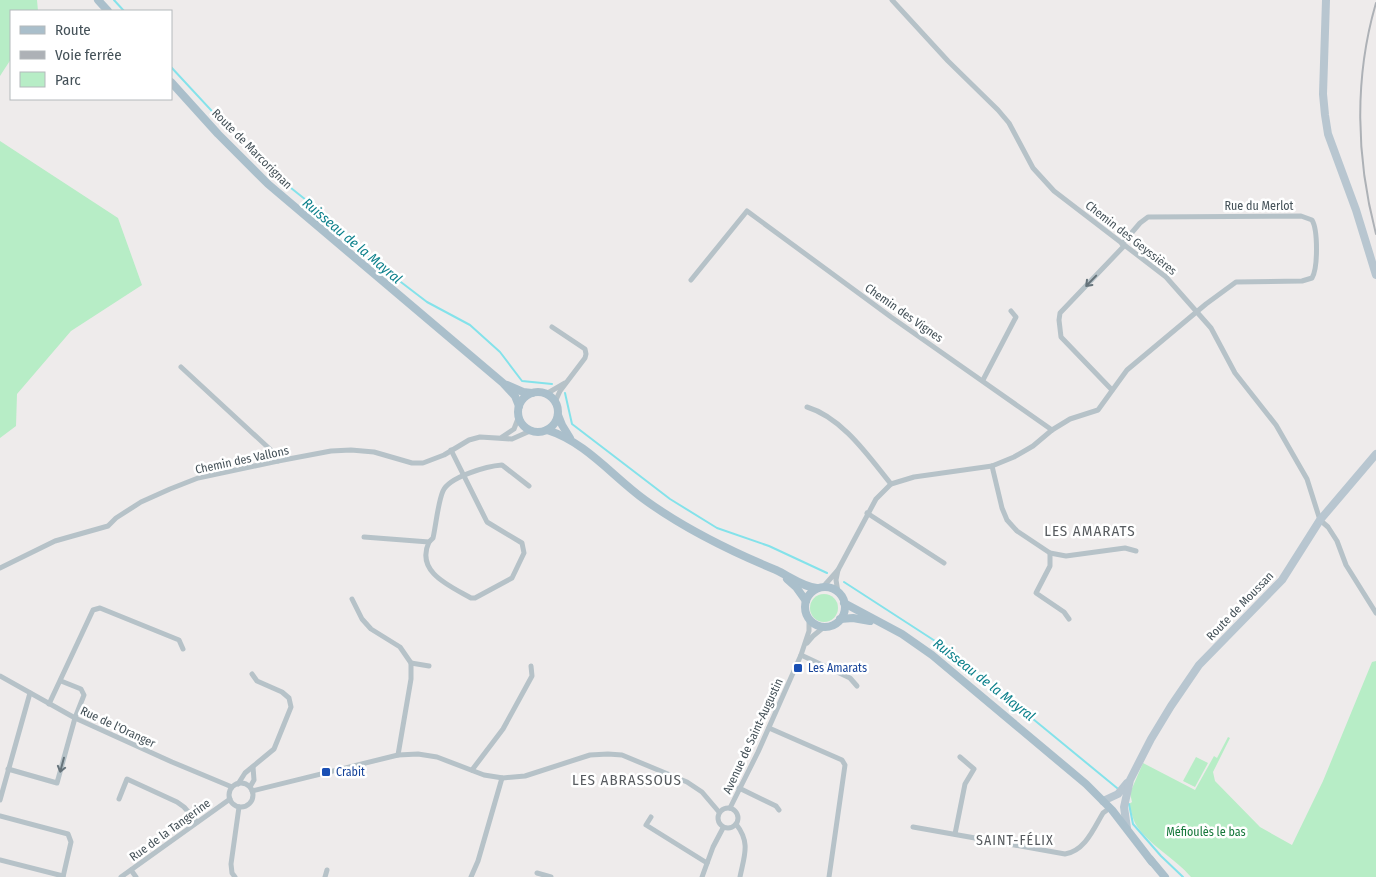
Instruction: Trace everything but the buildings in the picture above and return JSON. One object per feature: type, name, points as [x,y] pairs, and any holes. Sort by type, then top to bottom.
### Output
[{"type":"main road","points":[[98,0],[107,10]]},
{"type":"main road","name":"Route de Marcorignan","points":[[172,83],[218,134],[268,184],[503,383],[514,396],[519,406]]},
{"type":"main road","name":"Route de Marcorignan","points":[[503,383],[523,392],[533,393]]},
{"type":"main road","points":[[558,415],[552,427],[547,430],[530,431],[523,425],[519,416],[519,406],[527,396],[533,393],[546,394],[555,402],[562,425],[573,441]]},
{"type":"main road","points":[[547,430],[573,441],[644,500],[681,524],[740,555],[789,576],[807,587],[832,588],[838,592],[844,603],[844,612],[836,623],[824,627],[816,625],[806,614],[806,601],[810,593],[820,588]]},
{"type":"main road","points":[[774,569],[796,587],[806,601]]},
{"type":"main road","points":[[844,603],[902,634],[932,655],[1056,759],[1103,801],[1152,862]]},
{"type":"main road","points":[[840,619],[853,618],[882,624]]},
{"type":"main road","points":[[1056,759],[1107,810],[1165,877]]},
{"type":"street","name":"Chemin des Geyssières","points":[[892,0],[948,61],[1004,116],[1020,141],[1033,168],[1054,191],[1166,277],[1211,328],[1235,373],[1276,425],[1306,479],[1320,520]]},
{"type":"street","points":[[1326,0],[1324,115],[1328,134],[1356,210],[1376,275]]},
{"type":"street","name":"Chemin des Vignes","points":[[691,280],[747,212],[891,317],[1052,430]]},
{"type":"street","name":"Rue du Merlot","points":[[1123,245],[1140,223],[1148,217],[1300,216],[1312,220],[1315,228],[1315,269],[1312,278],[1302,281],[1236,282],[1197,311]]},
{"type":"street","points":[[1112,390],[1061,337],[1059,320],[1060,313],[1123,245]]},
{"type":"street","points":[[983,380],[1016,316],[1011,311]]},
{"type":"street","points":[[838,592],[836,580],[838,570],[876,498],[891,484],[914,476],[992,466],[1014,457],[1033,446],[1052,430],[1070,419],[1098,410],[1127,370],[1197,311]]},
{"type":"street","points":[[552,327],[585,349],[586,354],[585,358],[565,383],[555,402]]},
{"type":"street","points":[[181,367],[273,452],[278,461]]},
{"type":"street","points":[[546,394],[565,383]]},
{"type":"street","points":[[807,407],[819,411],[853,438],[891,484]]},
{"type":"street","points":[[502,437],[514,429],[519,416]]},
{"type":"street","name":"Chemin des Vallons","points":[[0,568],[57,540],[108,526],[116,518],[141,502],[198,478],[278,461],[350,450],[374,452],[412,463],[423,463],[469,440],[480,437],[512,439],[530,431]]},
{"type":"street","points":[[452,450],[464,475],[487,522],[522,544],[524,553],[512,578],[480,597],[471,598],[438,579],[430,570],[426,557],[426,548],[433,538],[443,491],[464,475],[492,466],[502,465],[529,486]]},
{"type":"street","name":"Route de Moussan","points":[[1130,780],[1150,740],[1199,665],[1282,580],[1320,520],[1376,454]]},
{"type":"street","points":[[992,466],[1002,509],[1007,520],[1017,531],[1050,553],[1066,556],[1124,548],[1136,551]]},
{"type":"street","points":[[867,513],[944,562]]},
{"type":"street","points":[[1320,520],[1328,527],[1337,541],[1350,570],[1376,613]]},
{"type":"street","points":[[364,537],[429,542]]},
{"type":"street","points":[[1050,553],[1050,566],[1036,594],[1064,612],[1069,619]]},
{"type":"street","points":[[820,588],[838,570]]},
{"type":"street","points":[[352,599],[362,619],[371,629],[400,647],[411,663],[411,679],[398,755]]},
{"type":"street","points":[[49,704],[92,610],[98,608],[179,640],[183,649]]},
{"type":"street","name":"Avenue de Saint-Augustin","points":[[730,808],[769,728],[801,655],[809,631],[809,619]]},
{"type":"street","name":"Avenue de Saint-Augustin","points":[[805,645],[824,627]]},
{"type":"street","points":[[801,655],[850,678],[857,686]]},
{"type":"street","points":[[411,663],[429,666]]},
{"type":"street","points":[[472,770],[503,728],[532,676],[531,666]]},
{"type":"street","points":[[252,674],[257,681],[282,692],[290,698],[291,707],[274,749],[245,773],[229,795],[232,803],[239,807],[250,803],[253,796],[251,789],[254,780],[253,767]]},
{"type":"street","name":"Rue de l'Oranger","points":[[0,676],[75,718],[164,758],[235,786]]},
{"type":"street","points":[[8,769],[57,783],[84,692],[60,681]]},
{"type":"street","points":[[0,800],[30,693]]},
{"type":"street","points":[[769,728],[842,760],[845,765],[829,877]]},
{"type":"street","points":[[251,789],[398,755],[418,754],[437,757],[484,775],[502,778],[525,776],[590,755],[608,754],[622,756],[687,782],[702,792],[719,812]]},
{"type":"street","points":[[955,834],[965,784],[974,769],[960,757]]},
{"type":"street","points":[[471,877],[478,861],[502,778]]},
{"type":"street","points":[[119,799],[127,779],[177,802],[197,822]]},
{"type":"street","points":[[1103,801],[1118,794],[1130,780]]},
{"type":"street","points":[[1126,828],[1124,807],[1130,780]]},
{"type":"street","points":[[235,786],[246,785],[251,789]]},
{"type":"street","points":[[739,788],[776,806],[779,810]]},
{"type":"street","name":"Rue de la Tangerine","points":[[122,877],[230,800]]},
{"type":"street","points":[[235,877],[232,873],[231,864],[239,807]]},
{"type":"street","points":[[730,808],[738,814],[736,824],[729,829],[724,828],[717,821],[719,812],[722,809],[730,808]]},
{"type":"street","points":[[913,827],[1066,854],[1080,848],[1103,813],[1107,810]]},
{"type":"street","points":[[0,816],[68,834],[71,842],[63,876],[0,860]]},
{"type":"street","points":[[651,817],[646,825],[706,864]]},
{"type":"street","points":[[736,824],[746,840],[740,877]]},
{"type":"street","points":[[702,877],[706,864],[724,828]]},
{"type":"street","points":[[131,870],[136,877]]},
{"type":"street","points":[[324,877],[327,870]]},
{"type":"street","points":[[537,873],[551,877]]},
{"type":"green space","points":[[0,0],[37,0],[38,10],[10,10],[10,61],[0,76]]},
{"type":"green space","points":[[0,141],[118,218],[142,285],[71,331],[17,394],[16,426],[0,438]]},
{"type":"green space","points":[[824,594],[834,598],[838,608],[834,618],[824,622],[814,618],[810,608],[814,598]]},
{"type":"green space","name":"Méfioulès le bas","points":[[1376,661],[1376,877],[1191,877],[1140,830],[1134,821],[1129,804],[1132,802],[1130,793],[1143,763],[1195,790],[1214,756],[1217,758],[1228,737],[1230,738],[1213,772],[1215,781],[1260,827],[1292,845],[1323,781],[1372,662]]},
{"type":"green space","points":[[1196,757],[1208,763],[1195,787],[1183,781]]},
{"type":"waterway","name":"Ruisseau de la Mayral","points":[[114,0],[123,10]]},
{"type":"waterway","name":"Ruisseau de la Mayral","points":[[172,68],[261,164],[306,200],[376,263],[427,302],[470,325],[500,352],[522,381],[552,384]]},
{"type":"waterway","name":"Ruisseau de la Mayral","points":[[565,393],[572,424],[670,499],[717,528],[769,546],[827,573]]},
{"type":"waterway","name":"Ruisseau de la Mayral","points":[[844,582],[949,650],[1117,788]]},
{"type":"waterway","name":"Ruisseau de la Mayral","points":[[1129,804],[1133,824],[1161,856],[1183,877]]},
{"type":"railway","points":[[1376,3],[1364,60],[1360,118],[1364,176],[1376,234]]},
{"type":"place","name":"Les Amarats","points":[[798,668]]},
{"type":"place","name":"Crabit","points":[[326,772]]},
{"type":"district","name":"LES AMARATS","points":[[1090,531]]},
{"type":"district","name":"LES ABRASSOUS","points":[[627,780]]},
{"type":"district","name":"SAINT-FÉLIX","points":[[1015,840]]}]
